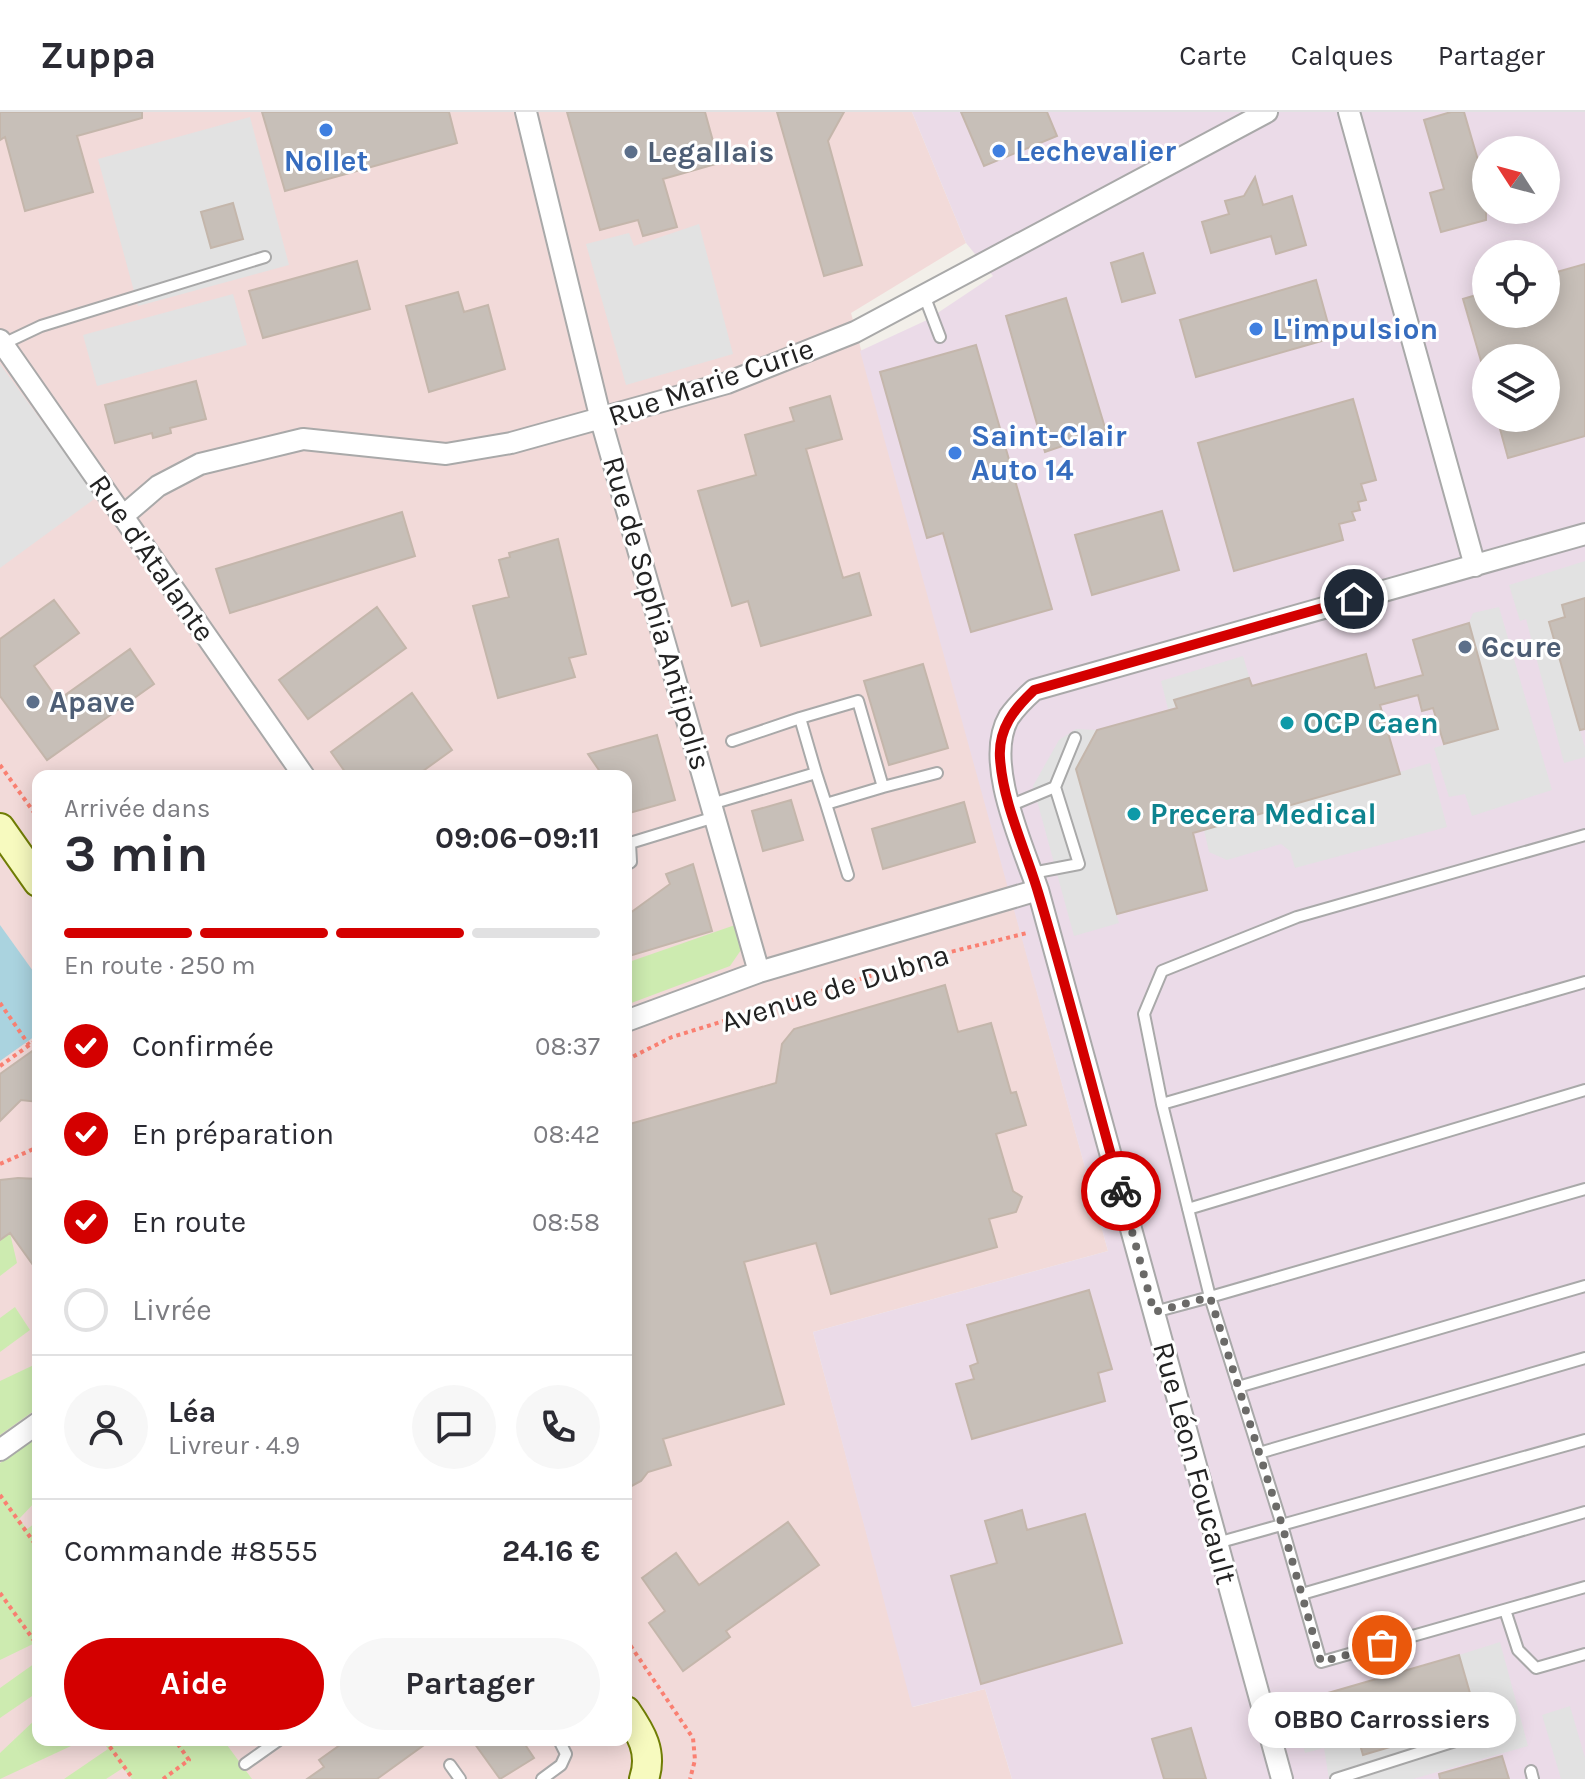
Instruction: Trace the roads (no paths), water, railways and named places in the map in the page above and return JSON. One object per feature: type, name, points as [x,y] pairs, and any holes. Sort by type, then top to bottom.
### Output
[{"type":"street","name":"Rue de Sophia Antipolis","points":[[526,112],[601,420],[759,972]]},
{"type":"street","name":"Rue Marie Curie","points":[[123,516],[158,486],[200,464],[303,439],[446,454],[511,443],[727,383],[855,332],[1267,112]]},
{"type":"street","points":[[1349,112],[1475,566]]},
{"type":"street","name":"Rue d'Atalante","points":[[1,342],[300,770]]},
{"type":"street","name":"Rue Léon Foucault","points":[[1282,1779],[1049,928],[1009,806],[1000,758],[1001,737],[1008,719],[1034,690],[1585,534]]},
{"type":"street","points":[[0,828],[32,873]]},
{"type":"street","name":"Avenue de Dubna","points":[[632,1019],[759,972],[1035,882]]},
{"type":"street","points":[[0,1450],[32,1427]]},
{"type":"street","points":[[632,1720],[642,1735],[646,1749],[644,1779]]},
{"type":"lane","points":[[1,342],[41,326],[265,257]]},
{"type":"lane","points":[[924,295],[940,337]]},
{"type":"lane","points":[[732,741],[858,701],[883,787]]},
{"type":"lane","points":[[800,718],[848,875]]},
{"type":"lane","points":[[1035,882],[1079,864],[1055,787],[1075,738]]},
{"type":"lane","points":[[632,840],[816,773]]},
{"type":"lane","points":[[826,804],[937,773]]},
{"type":"lane","points":[[1009,806],[1055,787]]},
{"type":"lane","points":[[1585,835],[1297,917],[1162,971],[1144,1014],[1162,1104],[1210,1297],[1282,1525],[1321,1662],[1585,1587]]},
{"type":"lane","points":[[1162,1104],[1584,985]]},
{"type":"lane","points":[[1188,1209],[1585,1090]]},
{"type":"lane","points":[[1154,1312],[1585,1189]]},
{"type":"lane","points":[[1238,1387],[1585,1286]]},
{"type":"lane","points":[[1259,1453],[1585,1358]]},
{"type":"lane","points":[[1217,1543],[1585,1440]]},
{"type":"lane","points":[[1302,1594],[1585,1512]]},
{"type":"lane","points":[[1505,1610],[1518,1650],[1536,1668],[1585,1654]]},
{"type":"lane","points":[[1336,1779],[1493,1729]]},
{"type":"lane","points":[[245,1764],[270,1746]]},
{"type":"lane","points":[[542,1779],[561,1765],[566,1754],[562,1746]]},
{"type":"lane","points":[[450,1765],[460,1779]]},
{"type":"water","points":[[0,925],[32,970],[32,1038],[0,1061]]},
{"type":"place","name":"Nollet","points":[[326,130]]},
{"type":"place","name":"Lechevalier","points":[[999,151]]},
{"type":"place","name":"Legallais","points":[[631,152]]},
{"type":"place","name":"L'impulsion","points":[[1256,329]]},
{"type":"place","name":"Saint-Clair Auto 14","points":[[955,453]]},
{"type":"place","name":"6cure","points":[[1465,647]]},
{"type":"place","name":"Apave","points":[[33,702]]},
{"type":"place","name":"OCP Caen","points":[[1287,723]]},
{"type":"place","name":"Precera Medical","points":[[1134,814]]},
{"type":"place","name":"OBBO Carrossiers","points":[[1382,1645]]}]
